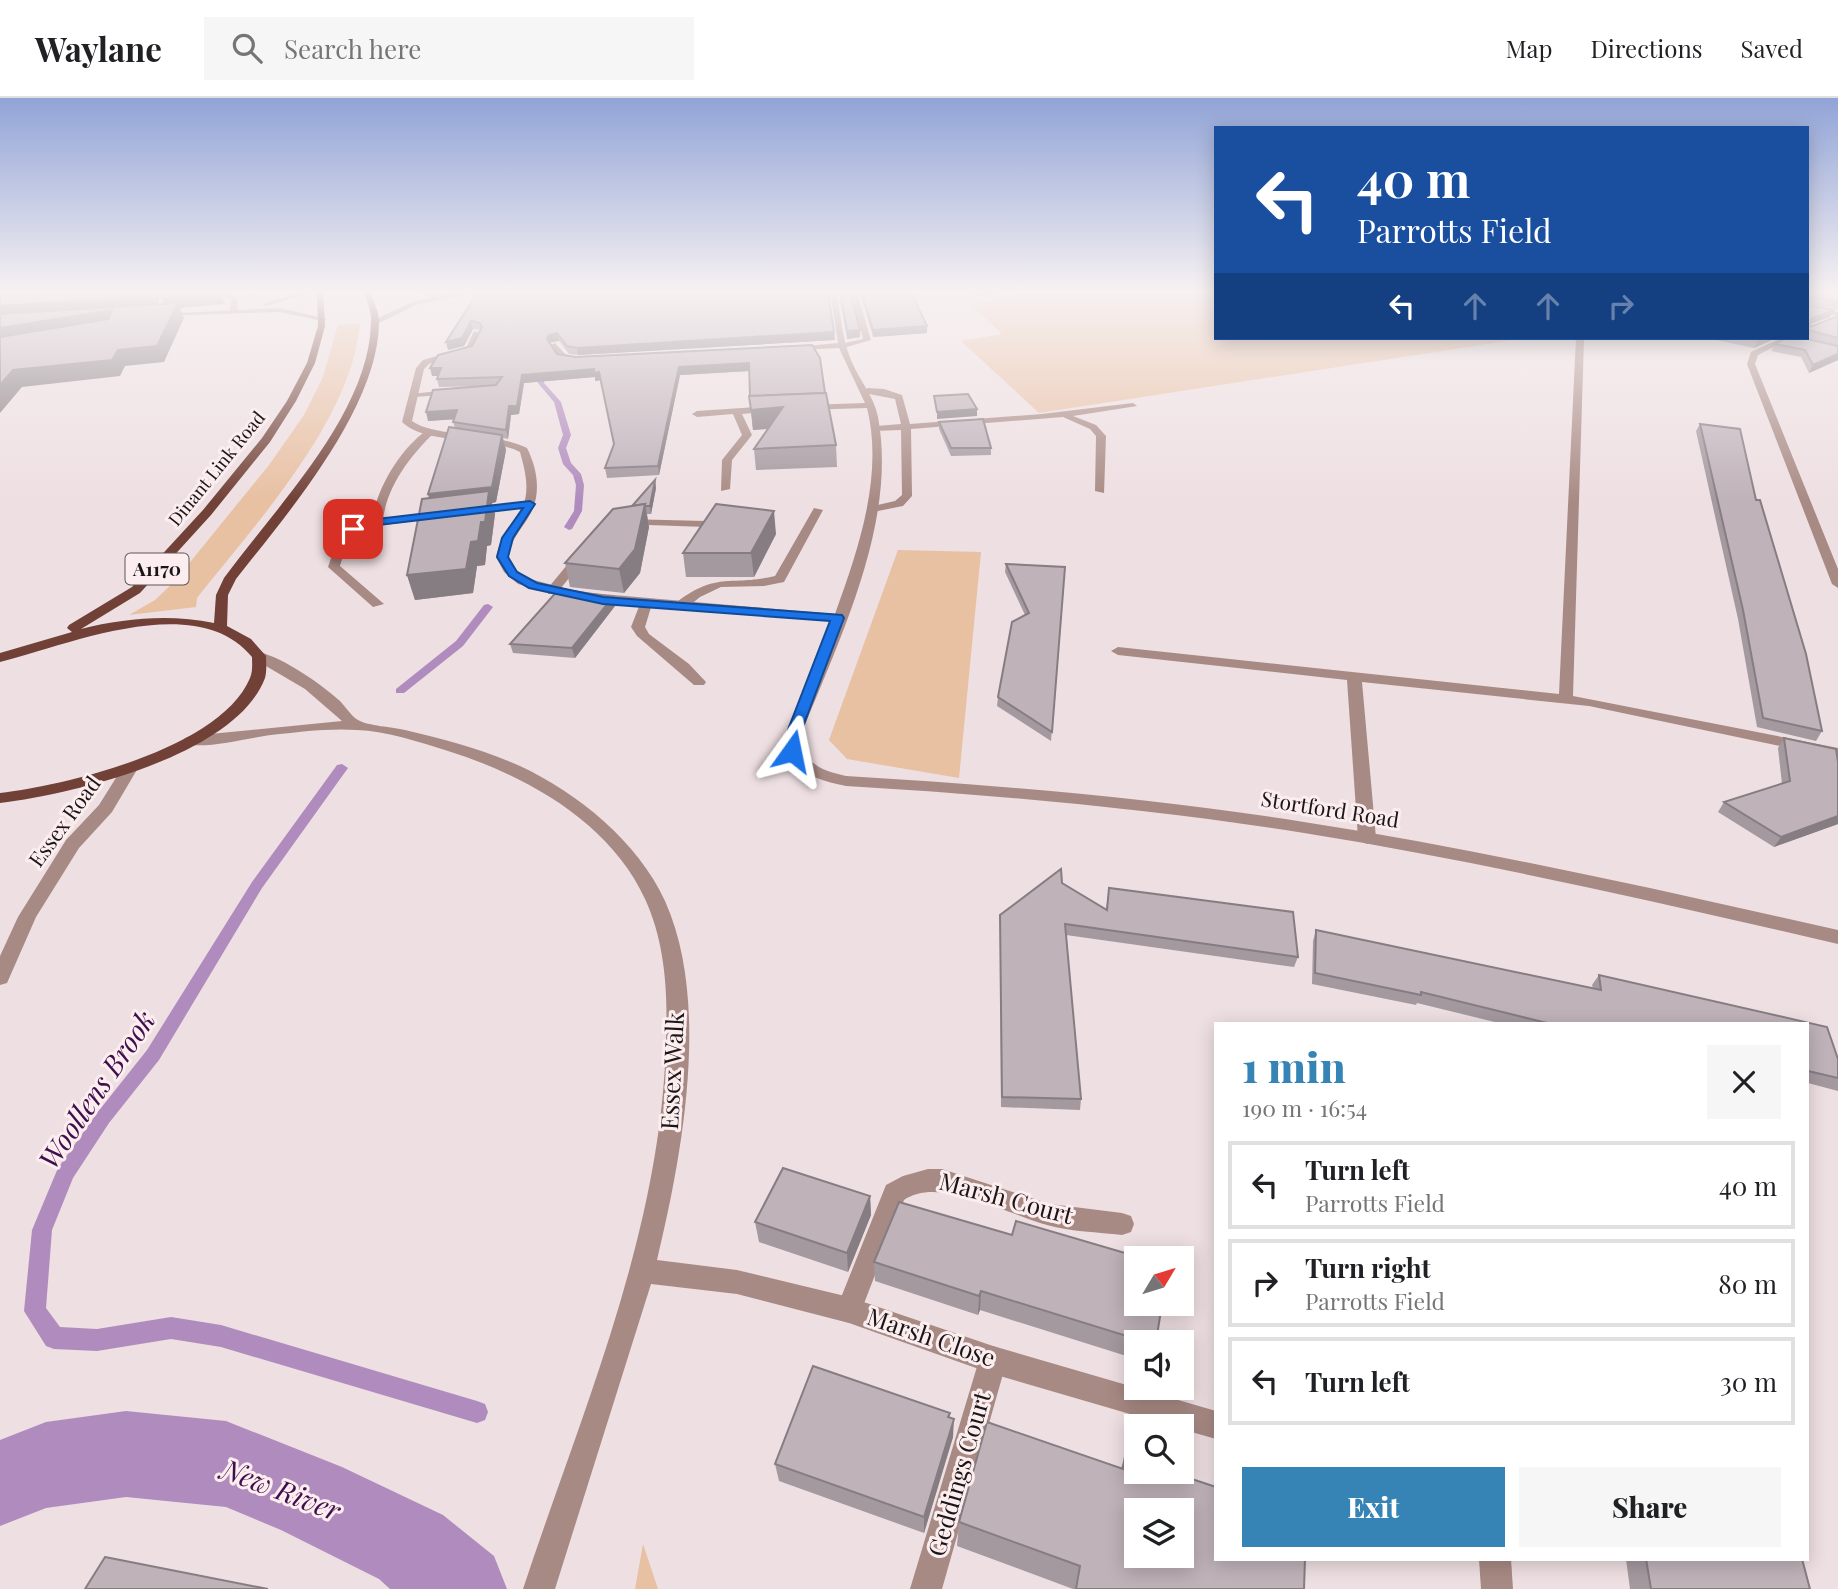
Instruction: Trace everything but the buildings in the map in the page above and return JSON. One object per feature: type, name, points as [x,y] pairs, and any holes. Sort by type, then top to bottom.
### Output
[{"type":"main road","name":"Dinant Link Road","points":[[37,643],[109,609],[136,590],[156,570],[271,432],[312,362]]},
{"type":"main road","points":[[220,628],[222,595],[230,578],[320,457],[354,399],[369,362]]},
{"type":"main road","points":[[0,658],[37,643],[128,624],[172,622],[220,628],[245,640],[258,656],[258,677],[244,699],[219,722],[190,741],[130,768],[74,786],[0,798]]},
{"type":"street","points":[[430,362],[422,365],[407,422],[410,426],[430,432],[487,437],[517,446],[526,458],[532,494],[530,504],[508,538],[502,557],[508,569],[522,581],[552,591],[646,604],[838,618],[865,542],[873,509],[879,457],[867,391],[848,362]]},
{"type":"street","points":[[1566,700],[1579,362]]},
{"type":"street","points":[[1751,362],[1838,584]]},
{"type":"street","points":[[414,394],[462,391]]},
{"type":"street","points":[[867,391],[884,392],[899,397],[906,427],[907,496],[899,503],[873,509]]},
{"type":"street","points":[[697,414],[871,405]]},
{"type":"street","points":[[876,429],[1060,415],[1133,406]]},
{"type":"street","points":[[725,489],[727,460],[747,435],[736,411]]},
{"type":"street","points":[[1060,415],[1087,424],[1101,436],[1100,491]]},
{"type":"street","points":[[377,522],[379,507],[414,444],[430,432]]},
{"type":"street","points":[[378,604],[367,591],[334,567],[333,562],[346,531],[377,522],[530,504]]},
{"type":"street","points":[[679,607],[708,585],[780,579],[818,509]]},
{"type":"street","points":[[614,525],[631,520],[706,524]]},
{"type":"street","points":[[552,591],[593,543]]},
{"type":"street","points":[[646,604],[638,627],[641,635],[659,651],[683,665],[699,682]]},
{"type":"street","name":"Stortford Road","points":[[838,618],[791,740],[792,751],[809,770],[846,781],[1092,800],[1219,815],[1367,838],[1586,880],[1838,937]]},
{"type":"street","points":[[1118,651],[1354,674],[1566,700],[1838,753]]},
{"type":"street","points":[[258,656],[306,682],[341,709],[354,724]]},
{"type":"street","points":[[1354,674],[1367,838]]},
{"type":"street","name":"Essex Walk","points":[[190,741],[354,724],[465,750],[538,780],[590,818],[636,870],[655,899],[677,986],[679,1028],[674,1123],[642,1270],[621,1346],[539,1589]]},
{"type":"street","name":"Essex Road","points":[[0,978],[27,917],[72,844],[106,808],[130,768]]},
{"type":"street","name":"Marsh Court","points":[[849,1310],[895,1193],[907,1183],[924,1178],[942,1180],[1051,1215],[1122,1224]]},
{"type":"street","name":"Marsh Close","points":[[642,1270],[737,1282],[849,1310],[993,1360],[1214,1424]]},
{"type":"street","name":"Geddings Court","points":[[926,1589],[993,1360]]},
{"type":"street","points":[[1495,1561],[1497,1589]]},
{"type":"shaded area","points":[[327,362],[352,362],[339,396],[298,469],[197,598],[196,607],[129,615],[155,600],[174,582],[269,465],[304,415],[323,377]]},
{"type":"shaded area","points":[[983,362],[1373,362],[1039,413]]},
{"type":"shaded area","points":[[898,550],[981,552],[959,778],[847,759],[829,740]]},
{"type":"shaded area","points":[[643,1544],[658,1589],[635,1589]]},
{"type":"waterway","name":"Woollens Brook","points":[[540,363],[541,383],[557,402],[567,435],[562,448],[567,464],[577,474],[580,485],[578,511],[569,527]]},
{"type":"waterway","name":"Woollens Brook","points":[[400,691],[459,643],[488,607]]},
{"type":"waterway","name":"Woollens Brook","points":[[342,768],[257,885],[153,1055],[103,1118],[65,1174],[42,1230],[35,1311],[54,1338],[97,1340],[171,1328],[221,1336],[477,1412]]},
{"type":"waterway","name":"New River","points":[[0,1483],[46,1465],[126,1454],[226,1464],[311,1498],[411,1547],[461,1589]]},
{"type":"route","points":[[353,529],[377,522],[530,504],[508,538],[502,557],[513,574],[533,586],[603,600],[838,618],[791,740],[792,751]]}]
